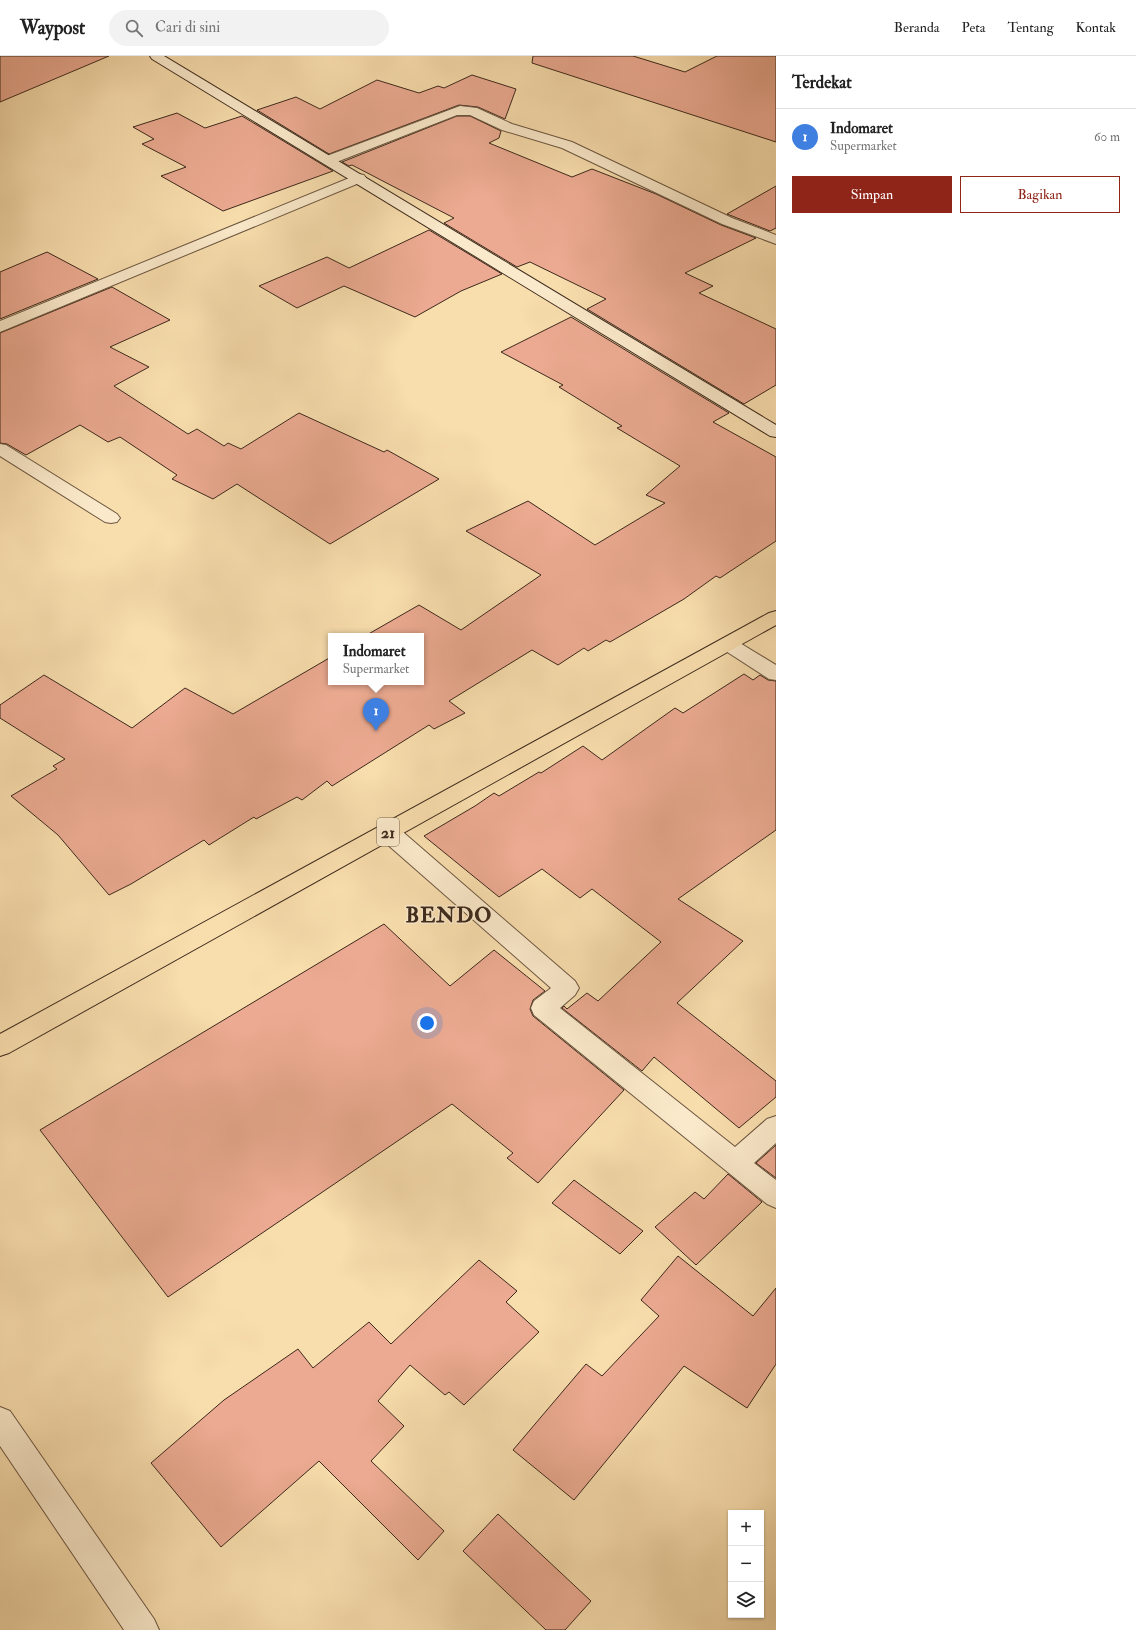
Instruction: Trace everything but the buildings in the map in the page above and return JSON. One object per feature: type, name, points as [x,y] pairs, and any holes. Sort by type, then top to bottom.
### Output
[{"type":"highway","name":"21","points":[[0,1046],[776,617]]},
{"type":"street","points":[[156,56],[776,432]]},
{"type":"street","points":[[329,160],[453,112],[460,110],[473,111],[507,127],[567,145],[727,221],[776,240]]},
{"type":"street","points":[[0,326],[359,178]]},
{"type":"street","points":[[0,449],[111,518]]},
{"type":"street","points":[[728,644],[776,674]]},
{"type":"street","points":[[388,832],[567,988],[543,1008],[776,1196]]},
{"type":"street","points":[[735,1163],[776,1128]]},
{"type":"street","points":[[0,1421],[144,1630]]},
{"type":"place","name":"Indomaret","points":[[376,731]]},
{"type":"district","name":"BENDO","points":[[449,915]]}]
